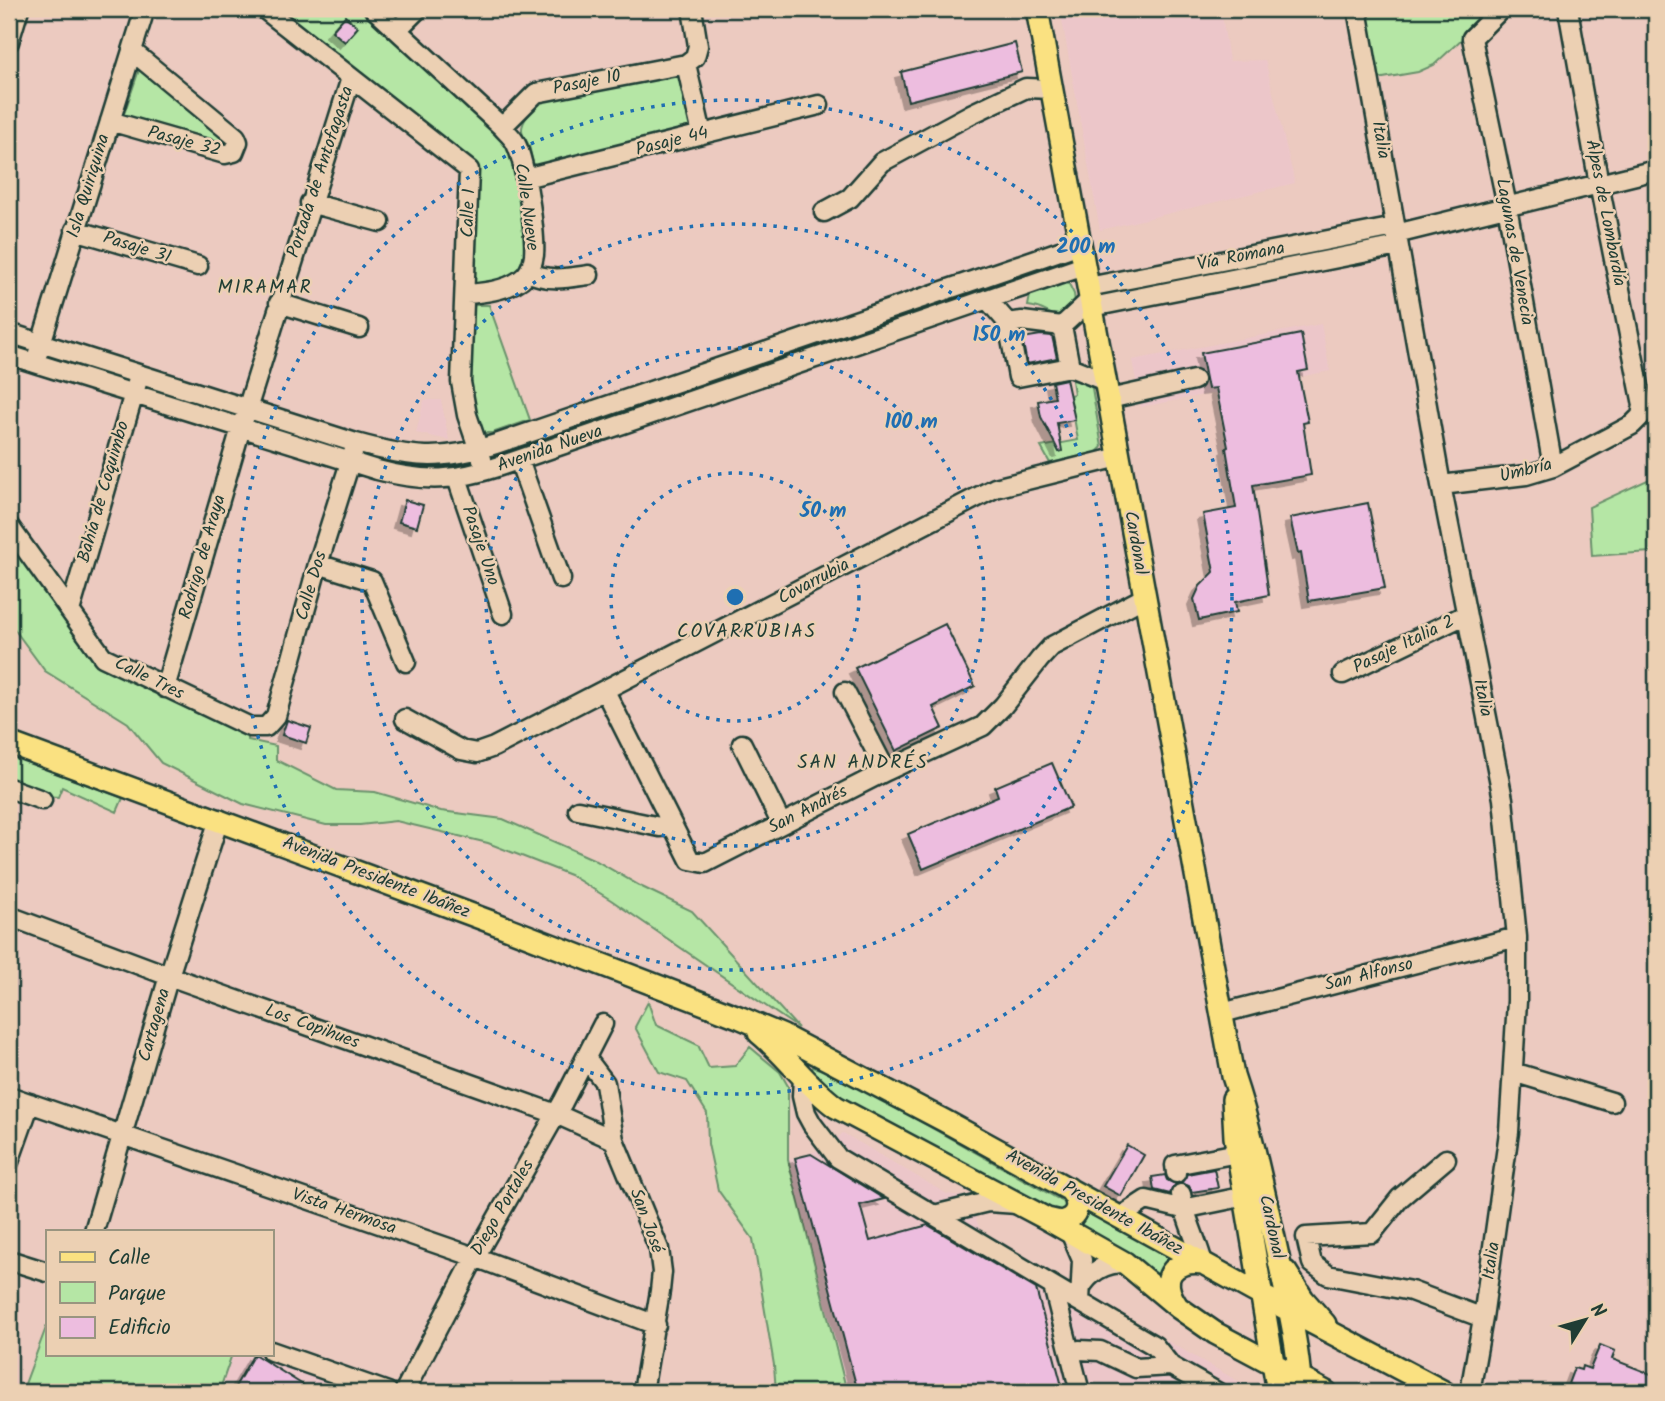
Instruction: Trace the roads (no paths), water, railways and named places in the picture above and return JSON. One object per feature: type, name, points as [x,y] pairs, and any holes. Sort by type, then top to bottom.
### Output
[{"type":"main road","name":"Cardonal","points":[[1037,9],[1233,1076],[1253,1142],[1290,1311],[1300,1386]]},
{"type":"main road","name":"Avenida Presidente Ibáñez","points":[[9,743],[219,819],[741,1018],[831,1060],[1068,1188],[1345,1341],[1418,1385],[1444,1392]]},
{"type":"main road","name":"Avenida Presidente Ibáñez","points":[[741,1018],[781,1052],[803,1079],[836,1107],[1125,1263],[1179,1308],[1229,1342],[1273,1366],[1300,1386],[1326,1392]]},
{"type":"main road","points":[[803,1079],[804,1068],[811,1060],[831,1060]]},
{"type":"main road","name":"Cardonal","points":[[1233,1076],[1233,1116],[1238,1153],[1278,1392]]},
{"type":"main road","points":[[1047,1219],[1060,1222],[1075,1214],[1076,1199],[1068,1188]]},
{"type":"main road","points":[[1278,1258],[1310,1307],[1345,1341]]},
{"type":"main road","points":[[1179,1308],[1168,1289],[1172,1272],[1187,1262],[1203,1264]]},
{"type":"street","points":[[9,42],[19,9]]},
{"type":"street","name":"Isla Quiriquina","points":[[35,363],[145,9]]},
{"type":"street","name":"Calle 1","points":[[264,9],[469,170],[461,382],[467,415],[487,470]]},
{"type":"street","name":"Calle Nueve","points":[[374,9],[502,127],[515,143],[524,178],[534,243],[533,260],[528,272],[512,285],[466,294]]},
{"type":"street","points":[[397,30],[418,9]]},
{"type":"street","points":[[692,9],[698,46],[695,57],[686,64],[702,134]]},
{"type":"street","name":"Italia","points":[[1357,9],[1465,615],[1503,799],[1517,937],[1513,1072],[1501,1195],[1470,1392]]},
{"type":"street","name":"Lagunas de Venecia","points":[[1501,9],[1472,38],[1507,206],[1553,467]]},
{"type":"street","name":"Alpes de Lombardía","points":[[1568,9],[1599,184],[1643,405],[1641,416]]},
{"type":"street","name":"Pasaje 32","points":[[110,121],[225,155],[234,152],[236,148],[236,137],[132,51]]},
{"type":"street","name":"Pasaje 10","points":[[502,127],[536,93],[686,64]]},
{"type":"street","name":"Portada de Antofagasta","points":[[242,428],[351,78]]},
{"type":"street","points":[[824,212],[850,198],[882,162],[904,150],[1026,88],[1052,89]]},
{"type":"street","name":"Pasaje 44","points":[[524,178],[819,105]]},
{"type":"street","name":"Vía Romana","points":[[1088,290],[1397,236],[1656,170]]},
{"type":"street","points":[[310,203],[380,222]]},
{"type":"street","name":"Pasaje 31","points":[[75,230],[198,266]]},
{"type":"street","name":"Avenida Nueva","points":[[9,333],[356,443],[419,457],[449,456],[479,450],[1080,244]]},
{"type":"street","points":[[528,272],[542,279],[589,275]]},
{"type":"street","points":[[1025,287],[1015,322],[1018,377],[1070,368],[1107,390],[1194,380]]},
{"type":"street","name":"Avenida Nueva","points":[[9,355],[350,462],[407,478],[432,480],[457,478],[519,460],[1025,287],[1088,290]]},
{"type":"street","points":[[1070,368],[1062,326],[1088,290]]},
{"type":"street","points":[[987,299],[1015,322],[1062,326]]},
{"type":"street","points":[[279,303],[359,328]]},
{"type":"street","points":[[888,310],[894,331]]},
{"type":"street","name":"Bahía de Coquimbo","points":[[70,611],[140,374]]},
{"type":"street","points":[[692,377],[699,398]]},
{"type":"street","name":"Umbría","points":[[1441,485],[1526,475],[1553,467],[1632,425],[1641,416]]},
{"type":"street","name":"Rodrigo de Araya","points":[[165,688],[242,428]]},
{"type":"street","name":"Calle Dos","points":[[266,727],[276,716],[318,564],[356,443]]},
{"type":"street","name":"Covarrubia","points":[[405,719],[461,750],[477,753],[494,747],[995,488],[1119,457]]},
{"type":"street","points":[[519,460],[561,579]]},
{"type":"street","name":"Pasaje Uno","points":[[457,478],[503,614]]},
{"type":"street","name":"Calle Tres","points":[[9,526],[103,657],[250,727],[266,727]]},
{"type":"street","points":[[318,564],[372,582],[406,662]]},
{"type":"street","name":"San Andrés","points":[[605,691],[691,860],[705,863],[886,771],[983,726],[1052,646],[1145,597]]},
{"type":"street","name":"Pasaje Italia 2","points":[[1343,674],[1465,615]]},
{"type":"street","points":[[845,692],[886,771]]},
{"type":"street","points":[[742,744],[781,823]]},
{"type":"street","points":[[9,788],[42,800]]},
{"type":"street","points":[[578,810],[660,827],[672,826]]},
{"type":"street","name":"Cartagena","points":[[94,1230],[169,976],[219,819]]},
{"type":"street","name":"Los Copihues","points":[[9,916],[556,1114],[614,1140]]},
{"type":"street","name":"San Alfonso","points":[[1222,1013],[1517,937]]},
{"type":"street","name":"Diego Portales","points":[[404,1392],[603,1024]]},
{"type":"street","name":"San José","points":[[586,1058],[605,1083],[614,1140],[659,1249],[662,1272],[656,1325],[643,1392]]},
{"type":"street","points":[[1513,1072],[1612,1102]]},
{"type":"street","points":[[803,1079],[802,1096],[806,1113],[826,1145],[850,1167],[1054,1286],[1079,1297],[1155,1346],[1171,1366],[1212,1392]]},
{"type":"street","name":"Vista Hermosa","points":[[9,1096],[475,1258],[656,1325]]},
{"type":"street","points":[[9,1161],[30,1103]]},
{"type":"street","points":[[826,1145],[822,1119],[836,1107]]},
{"type":"street","points":[[1177,1173],[1175,1165],[1238,1153]]},
{"type":"street","points":[[1446,1159],[1400,1198],[1372,1233],[1306,1237],[1308,1250],[1312,1263],[1328,1275],[1411,1292],[1483,1318]]},
{"type":"street","points":[[1120,1217],[1146,1200],[1182,1201],[1246,1196]]},
{"type":"street","points":[[1182,1201],[1203,1264]]},
{"type":"street","points":[[934,1215],[988,1202],[1020,1204]]},
{"type":"street","points":[[1070,1232],[1082,1260],[1079,1297]]},
{"type":"street","points":[[9,1260],[46,1272]]},
{"type":"street","points":[[1079,1297],[1087,1278],[1100,1267],[1125,1263]]},
{"type":"street","points":[[1054,1286],[1080,1392]]},
{"type":"street","points":[[1079,1350],[1100,1351],[1136,1368],[1171,1366]]},
{"type":"street","points":[[273,1352],[388,1392]]},
{"type":"district","name":"MIRAMAR","points":[[265,288]]},
{"type":"district","name":"COVARRUBIAS","points":[[747,632]]},
{"type":"district","name":"SAN ANDRÉS","points":[[863,763]]}]
